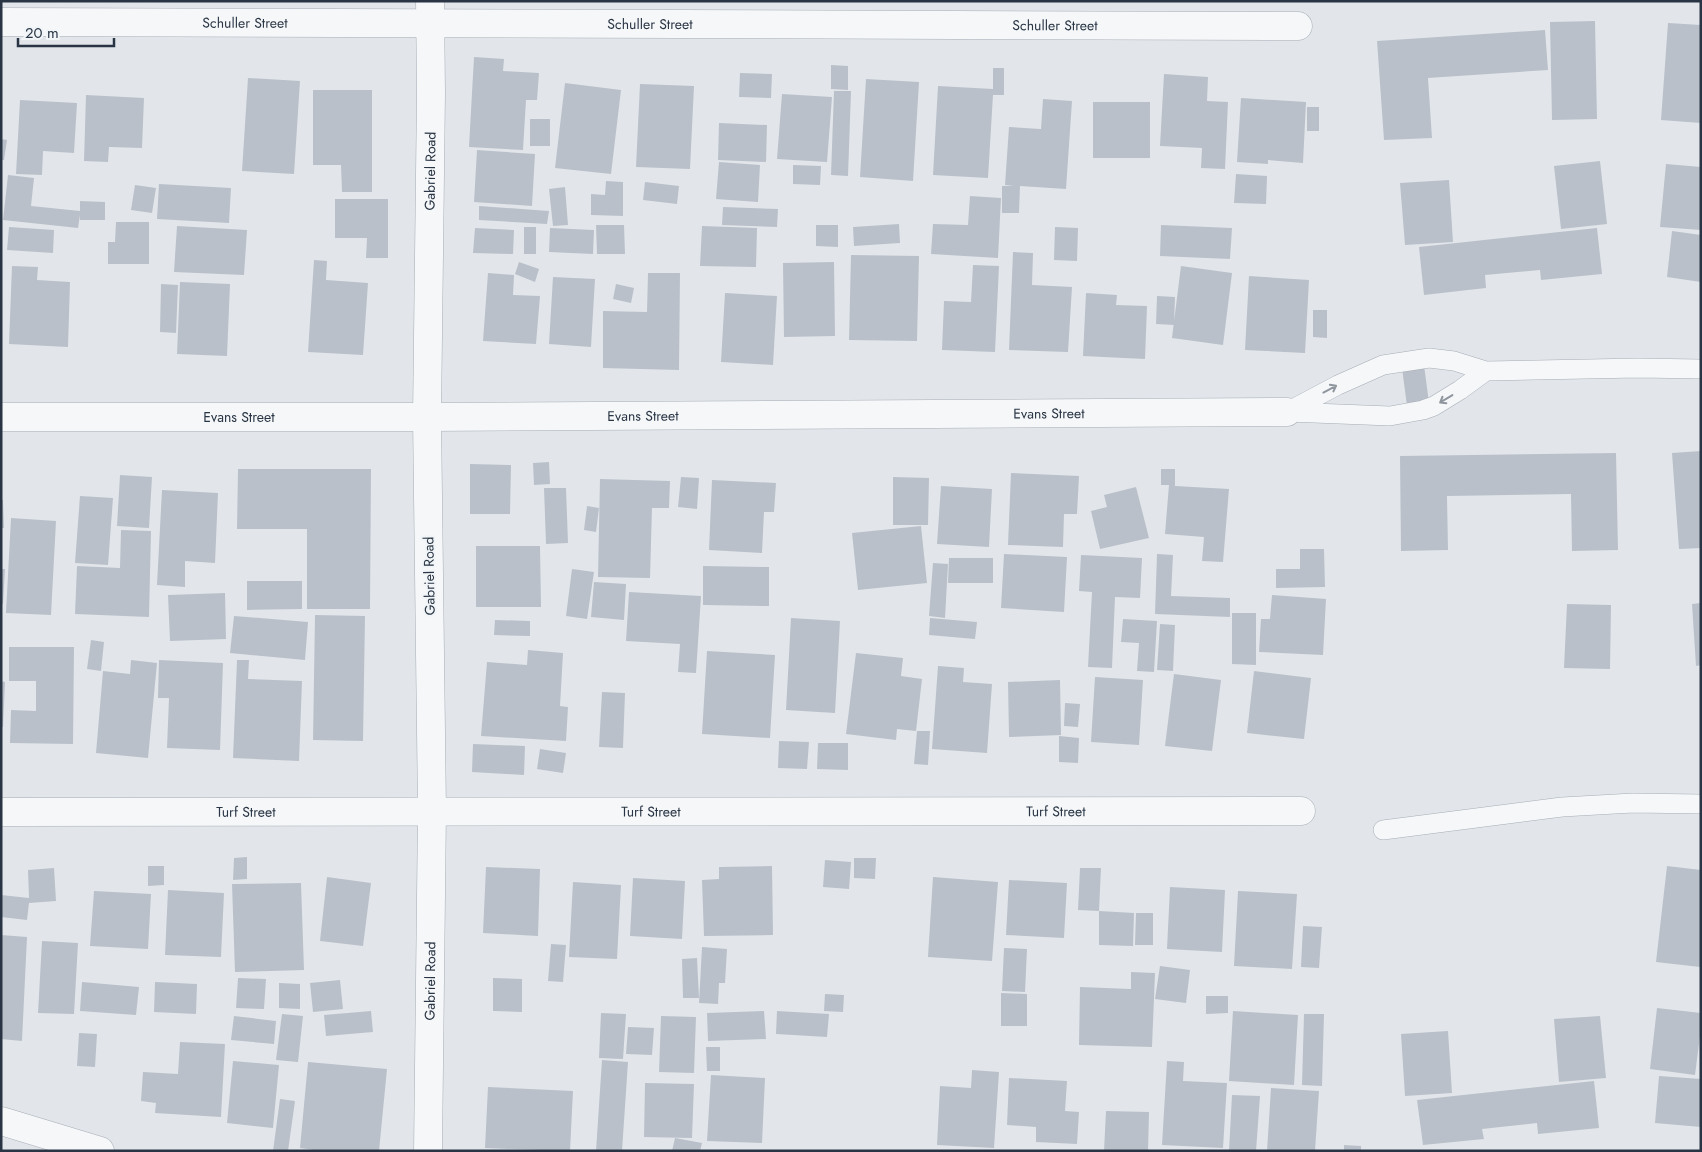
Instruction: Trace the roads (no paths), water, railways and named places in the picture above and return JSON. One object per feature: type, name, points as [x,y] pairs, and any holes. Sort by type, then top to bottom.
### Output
[{"type":"street","name":"Schuller Street","points":[[1,22],[430,12],[1298,26]]},
{"type":"street","name":"Gabriel Road","points":[[428,1151],[432,811],[427,417],[431,93],[430,12]]},
{"type":"street","name":"Evans Street","points":[[1,417],[427,417],[1286,412]]},
{"type":"street","name":"Turf Street","points":[[1,812],[1301,811]]},
{"type":"street","points":[[1,1121],[100,1151]]},
{"type":"lane","points":[[1286,412],[1338,385],[1383,366],[1429,358],[1454,362],[1486,371],[1638,368],[1701,369]]},
{"type":"lane","points":[[1286,412],[1390,416],[1423,410],[1460,390],[1486,371]]},
{"type":"lane","points":[[1383,830],[1562,807],[1633,803],[1701,804]]}]
